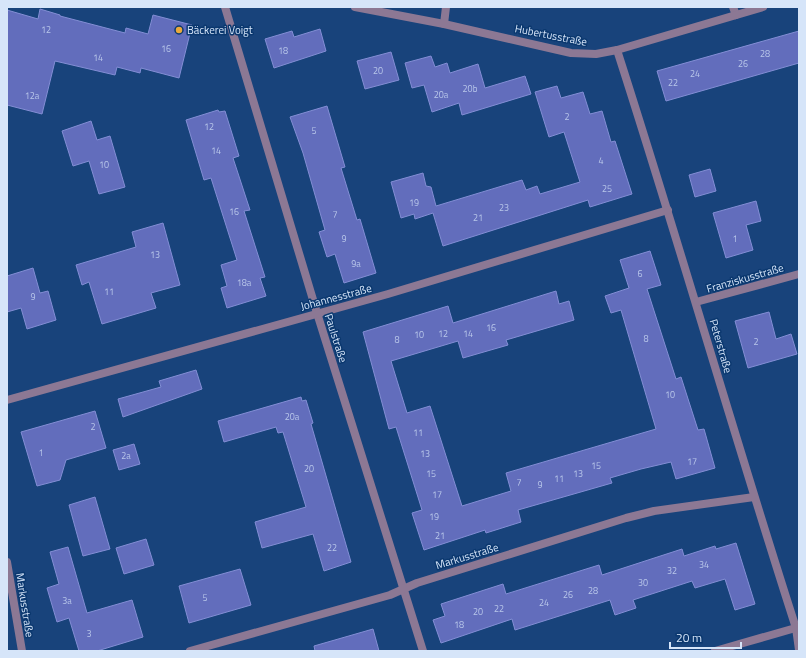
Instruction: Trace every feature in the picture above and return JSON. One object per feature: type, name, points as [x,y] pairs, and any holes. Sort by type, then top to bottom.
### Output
[{"type":"street","name":"Paulstraße","points":[[225,7],[317,313],[423,651]]},
{"type":"street","name":"Hubertusstraße","points":[[354,7],[444,24],[571,53],[596,54],[617,50],[735,11],[763,7]]},
{"type":"street","points":[[444,24],[446,7]]},
{"type":"street","name":"Peterstraße","points":[[617,50],[668,210],[754,497],[798,628],[799,650]]},
{"type":"street","name":"Johannesstraße","points":[[7,400],[388,294],[668,210]]},
{"type":"street","name":"Franziskusstraße","points":[[696,302],[799,274]]},
{"type":"street","name":"Markusstraße","points":[[190,651],[390,595],[404,588],[626,518],[654,511],[754,497]]},
{"type":"street","name":"Markusstraße","points":[[7,562],[22,651]]},
{"type":"street","points":[[715,651],[798,628]]},
{"type":"building","points":[[40,9],[60,16],[125,33],[126,28],[148,34],[153,15],[192,25],[179,78],[141,68],[140,73],[117,67],[115,75],[55,61],[42,114],[7,105],[7,10],[38,19]]},
{"type":"building","points":[[320,29],[326,51],[274,68],[265,39],[292,31],[294,37]]},
{"type":"building","points":[[799,31],[799,63],[666,101],[657,71]]},
{"type":"building","points":[[391,52],[399,80],[365,89],[357,61]]},
{"type":"building","points":[[431,56],[435,67],[447,63],[450,73],[478,64],[485,88],[525,76],[531,94],[462,115],[459,103],[432,112],[424,85],[412,88],[405,63]]},
{"type":"building","points":[[557,86],[561,98],[583,92],[590,114],[602,111],[611,142],[615,141],[632,194],[590,207],[588,200],[443,246],[433,213],[415,219],[414,214],[401,218],[391,182],[423,173],[426,186],[431,187],[436,206],[522,180],[526,190],[537,186],[540,194],[580,182],[564,132],[549,137],[535,92]]},
{"type":"building","points":[[327,106],[345,167],[341,168],[357,220],[360,219],[376,273],[344,283],[335,254],[327,257],[319,232],[325,230],[303,153],[290,117]]},
{"type":"building","points":[[218,110],[219,112],[225,111],[239,156],[233,158],[250,210],[244,211],[265,277],[260,278],[266,296],[227,308],[221,288],[227,286],[221,265],[237,260],[211,178],[204,180],[186,120]]},
{"type":"building","points":[[91,121],[97,140],[110,136],[125,187],[99,194],[89,161],[73,166],[62,131]]},
{"type":"building","points":[[710,169],[716,191],[695,197],[689,175]]},
{"type":"building","points":[[756,201],[761,221],[746,225],[753,250],[726,258],[713,213]]},
{"type":"building","points":[[163,223],[180,285],[151,293],[156,308],[102,324],[89,282],[82,285],[76,265],[136,247],[132,232]]},
{"type":"building","points":[[650,251],[661,285],[647,289],[676,379],[681,377],[698,430],[704,429],[715,468],[676,479],[671,462],[641,469],[610,478],[612,483],[518,510],[521,522],[486,533],[485,530],[424,550],[412,513],[422,510],[396,427],[389,429],[363,332],[448,306],[453,323],[556,291],[559,304],[569,301],[574,320],[506,340],[508,345],[463,358],[458,341],[391,361],[407,413],[430,406],[462,506],[511,491],[506,473],[656,429],[621,310],[611,313],[605,296],[629,288],[620,260]]},
{"type":"building","points":[[33,268],[40,293],[48,291],[56,320],[27,329],[21,308],[7,312],[7,276]]},
{"type":"building","points":[[769,312],[776,339],[791,334],[797,354],[748,368],[735,321]]},
{"type":"building","points":[[196,370],[202,389],[123,417],[118,399],[161,387],[159,381]]},
{"type":"building","points":[[301,397],[302,401],[306,400],[313,423],[311,424],[351,562],[324,571],[313,534],[262,548],[255,522],[306,507],[283,432],[278,433],[276,427],[224,442],[218,421]]},
{"type":"building","points":[[95,411],[106,448],[66,460],[60,480],[37,486],[21,432]]},
{"type":"building","points":[[134,444],[140,464],[119,470],[113,450]]},
{"type":"building","points":[[95,497],[110,549],[83,556],[69,505]]},
{"type":"building","points":[[146,539],[154,565],[124,574],[116,548]]},
{"type":"building","points":[[736,543],[755,604],[735,610],[725,579],[695,588],[692,581],[633,600],[636,608],[615,615],[610,600],[515,630],[512,619],[441,643],[433,620],[445,616],[441,604],[503,584],[506,594],[599,565],[602,575],[682,549],[684,556],[715,546],[716,549]]},
{"type":"building","points":[[68,547],[87,613],[132,600],[143,637],[97,651],[79,651],[69,618],[57,622],[47,588],[59,584],[50,552]]},
{"type":"building","points":[[240,569],[251,605],[189,623],[179,586]]},
{"type":"building","points":[[373,629],[379,651],[315,651],[314,646]]},
{"type":"place","name":"Bäckerei Voigt","points":[[179,30]]}]
